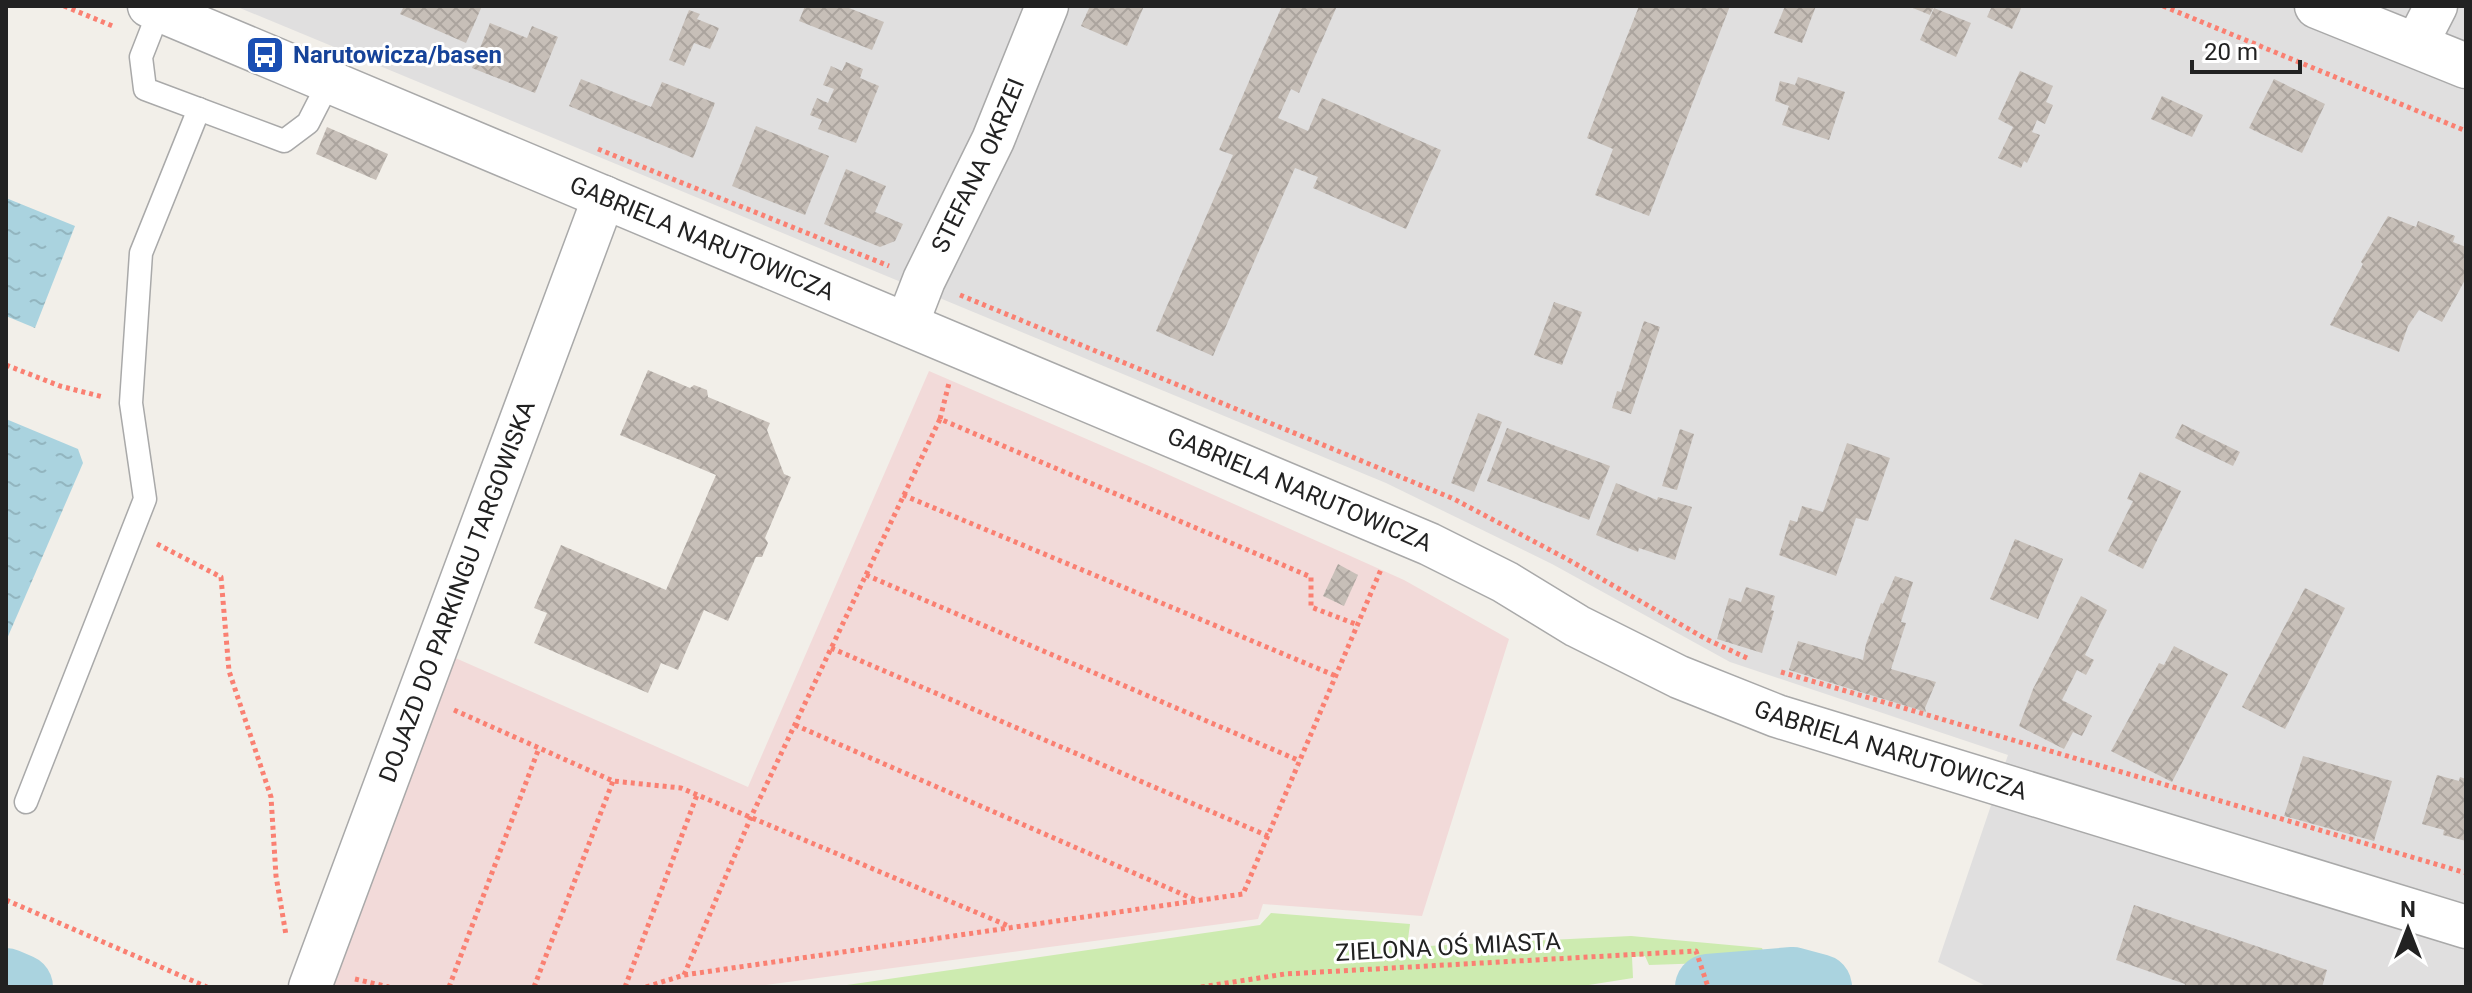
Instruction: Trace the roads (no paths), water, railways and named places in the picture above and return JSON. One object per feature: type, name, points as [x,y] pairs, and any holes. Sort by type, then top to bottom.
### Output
[{"type":"street","name":"STEFANA OKRZEI","points":[[907,324],[924,280],[993,140],[1047,6]]},
{"type":"street","points":[[2317,6],[2466,66]]},
{"type":"street","points":[[2416,45],[2436,6]]},
{"type":"street","name":"GABRIELA NARUTOWICZA","points":[[154,8],[1429,544],[1505,582],[1577,626],[1679,677],[1777,716],[2466,927]]},
{"type":"street","name":"DOJAZD DO PARKINGU TARGOWISKA","points":[[310,987],[604,197]]},
{"type":"lane","points":[[154,8],[141,57],[145,89],[284,141],[308,123],[329,82]]},
{"type":"lane","points":[[26,802],[145,499],[131,403],[141,253],[199,109]]},
{"type":"water","points":[[6,198],[75,226],[35,328],[6,316]]},
{"type":"water","points":[[6,419],[78,449],[83,463],[6,641]]},
{"type":"waterway","points":[[1708,987],[1793,980],[1819,987]]},
{"type":"waterway","points":[[6,981],[20,987]]},
{"type":"place","name":"Narutowicza/basen","points":[[265,55]]}]
